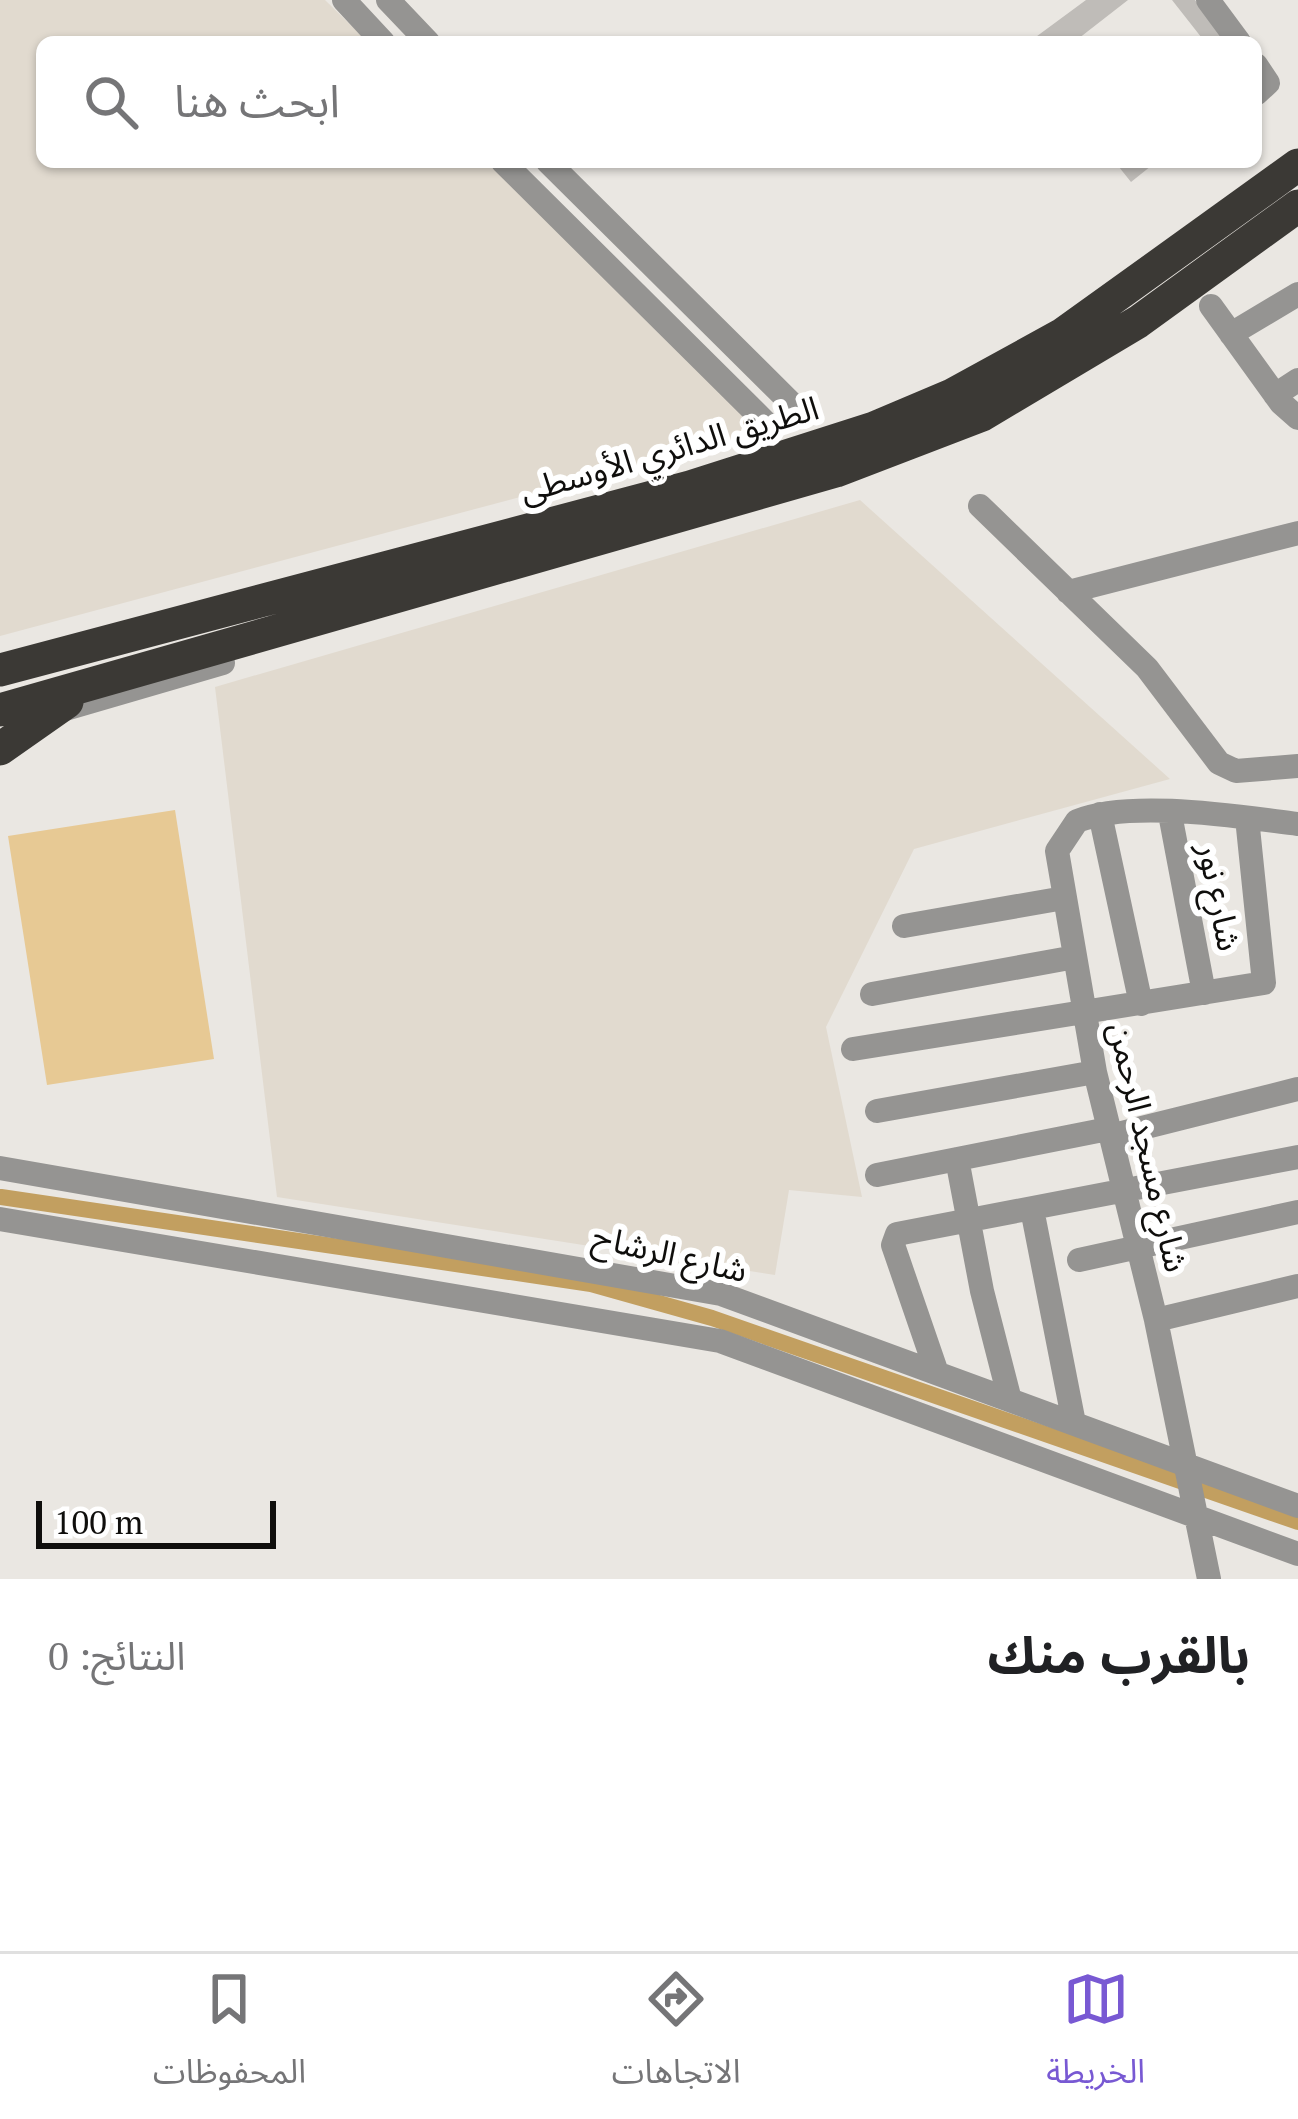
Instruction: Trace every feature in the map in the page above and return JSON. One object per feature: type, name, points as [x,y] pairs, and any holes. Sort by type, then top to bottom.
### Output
[{"type":"highway","name":"الطريق الدائري الأوسطى","points":[[0,666],[667,493],[894,420],[990,376],[1063,334],[1298,165]]},
{"type":"highway","name":"الطريق الدائري الأوسطى","points":[[0,710],[836,471],[982,415],[1138,322],[1298,206]]},
{"type":"highway","points":[[0,749],[85,689]]},
{"type":"street","points":[[344,0],[377,36]]},
{"type":"street","points":[[388,0],[422,36]]},
{"type":"street","points":[[1208,0],[1235,36]]},
{"type":"street","points":[[0,666],[822,435],[909,401],[997,357],[1157,256],[1298,149]]},
{"type":"street","points":[[509,168],[766,422]]},
{"type":"street","points":[[554,168],[794,406]]},
{"type":"street","points":[[0,725],[841,482],[1027,403],[1138,335],[1298,222]]},
{"type":"street","points":[[1231,334],[1298,294]]},
{"type":"street","points":[[1211,306],[1275,394],[1296,414]]},
{"type":"street","points":[[997,357],[1027,403]]},
{"type":"street","points":[[1275,394],[1298,380]]},
{"type":"street","points":[[980,506],[1147,668],[1219,763],[1236,771],[1298,766]]},
{"type":"street","points":[[1068,592],[1298,533]]},
{"type":"street","points":[[458,540],[474,589]]},
{"type":"street","points":[[1141,1004],[1100,814],[1298,824]]},
{"type":"street","name":"شارع مسجد الرحمن","points":[[1100,814],[1077,821],[1061,839],[1064,898],[1095,1072],[1156,1320],[1192,1516],[1209,1579]]},
{"type":"street","name":"شارع نور","points":[[1171,814],[1204,993]]},
{"type":"street","points":[[853,1049],[1262,984],[1267,979],[1247,818]]},
{"type":"street","points":[[904,926],[1064,898]]},
{"type":"street","points":[[872,994],[1075,957]]},
{"type":"street","points":[[878,1111],[1095,1072]]},
{"type":"street","points":[[877,1174],[1109,1132],[1298,1089]]},
{"type":"street","points":[[937,1373],[892,1242],[900,1233],[1298,1157]]},
{"type":"street","points":[[957,1159],[1010,1400]]},
{"type":"street","name":"شارع الرشاح","points":[[0,1168],[672,1282],[937,1373],[1298,1506]]},
{"type":"street","points":[[1032,1209],[1074,1423]]},
{"type":"street","points":[[1079,1260],[1298,1212]]},
{"type":"street","points":[[0,1219],[719,1341],[1298,1554]]},
{"type":"street","points":[[1156,1320],[1298,1286]]},
{"type":"shaded area","points":[[0,0],[325,0],[362,36],[36,36],[36,168],[497,168],[767,431],[0,636]]},
{"type":"shaded area","points":[[860,500],[1170,779],[914,849],[826,1027],[862,1197],[789,1190],[775,1275],[277,1197],[215,687]]},
{"type":"shaded area","points":[[175,810],[214,1059],[47,1085],[8,836]]},
{"type":"building","points":[[1086,0],[1128,0],[1082,36],[1037,36]]},
{"type":"building","points":[[1172,0],[1195,0],[1222,36],[1200,36]]},
{"type":"building","points":[[1120,168],[1148,168],[1131,182]]},
{"type":"waterway","points":[[1,1197],[591,1284],[712,1318],[1298,1522]]}]
